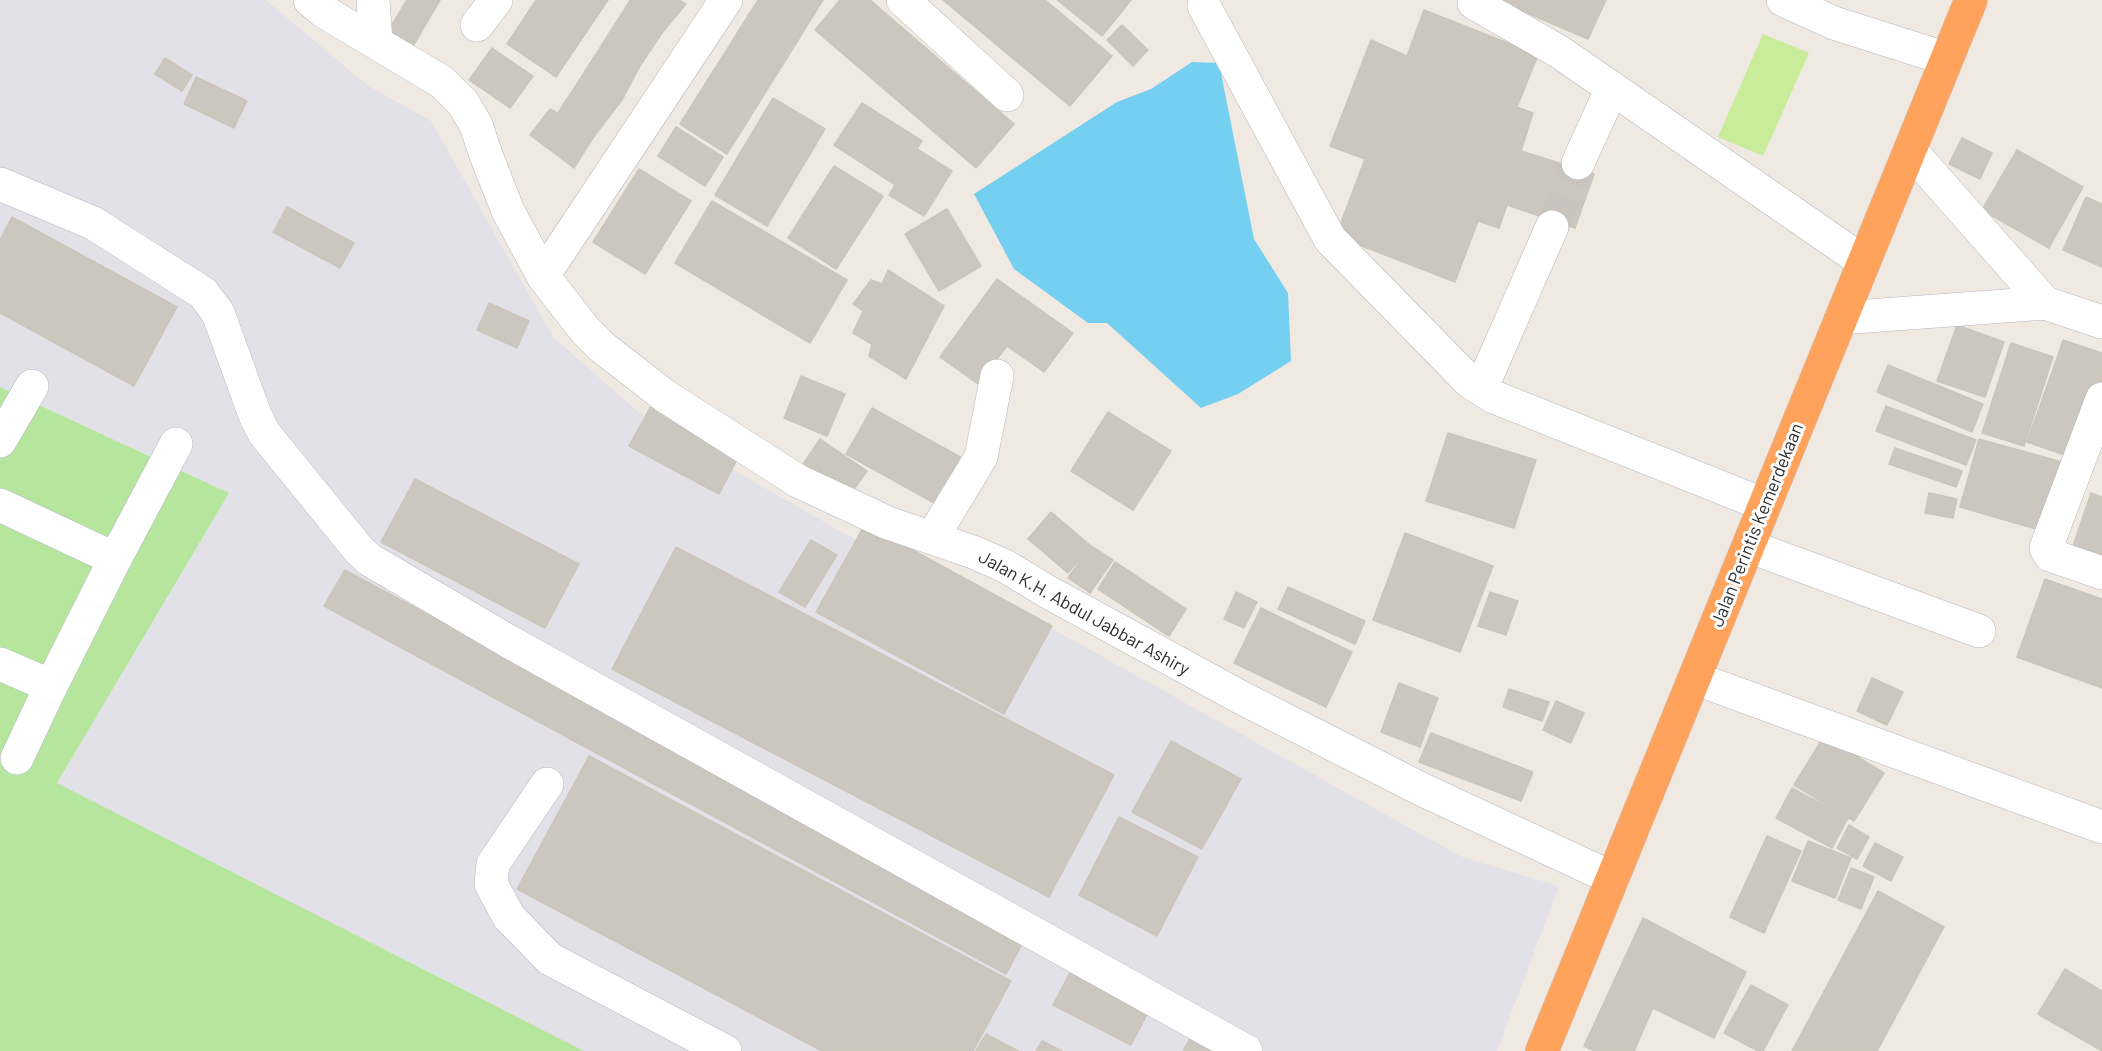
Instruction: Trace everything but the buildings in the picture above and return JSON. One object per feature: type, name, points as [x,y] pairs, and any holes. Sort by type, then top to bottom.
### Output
[{"type":"highway","name":"Jalan Perintis Kemerdekaan","points":[[1543,1051],[1971,0]]},
{"type":"street","name":"Jalan K.H. Abdul Jabbar Ashiry","points":[[310,0],[323,12],[442,82],[464,103],[476,125],[508,211],[543,276],[585,330],[602,347],[665,396],[798,481],[888,523],[973,552],[1005,566],[1242,698],[1421,789],[1612,878]]},
{"type":"street","points":[[373,0],[376,42]]},
{"type":"street","points":[[543,276],[726,0]]},
{"type":"street","points":[[903,0],[1006,95]]},
{"type":"street","points":[[1783,0],[1841,12],[1947,59]]},
{"type":"street","points":[[1474,3],[1558,51],[1864,262]]},
{"type":"street","points":[[1204,6],[1330,239],[1470,381],[1494,397],[1765,506]]},
{"type":"street","points":[[1578,163],[1612,88]]},
{"type":"street","points":[[1910,150],[2045,303]]},
{"type":"street","points":[[0,184],[93,223],[203,293],[218,313],[255,416],[264,433],[359,550],[370,560],[508,641],[1246,1051]]},
{"type":"street","points":[[1481,389],[1552,227]]},
{"type":"street","points":[[1842,318],[2045,303],[2102,322]]},
{"type":"street","points":[[932,538],[981,457],[997,376]]},
{"type":"street","points":[[0,441],[32,386]]},
{"type":"street","points":[[2102,399],[2046,548],[2050,555],[2102,573]]},
{"type":"street","points":[[17,758],[115,559],[176,444]]},
{"type":"street","points":[[0,505],[115,559]]},
{"type":"street","points":[[1748,546],[1979,631]]},
{"type":"street","points":[[0,664],[51,686]]},
{"type":"street","points":[[1694,678],[2102,827]]},
{"type":"street","points":[[547,783],[493,864],[491,884],[509,917],[550,959],[725,1051]]},
{"type":"shaded area","points":[[0,0],[266,0],[367,85],[431,121],[553,337],[651,423],[938,587],[988,593],[1462,857],[1559,886],[1497,1051],[584,1051],[57,783],[229,493],[0,387]]},
{"type":"green space","points":[[1763,34],[1809,53],[1763,156],[1718,137]]},
{"type":"green space","points":[[0,387],[229,493],[57,783],[584,1051],[0,1051]]},
{"type":"water","points":[[1192,62],[1219,63],[1254,239],[1288,293],[1291,361],[1238,394],[1201,408],[1107,323],[1088,323],[1014,269],[974,194],[1117,102],[1151,89]]},
{"type":"tunnel","points":[[1552,227],[1578,163]]}]
